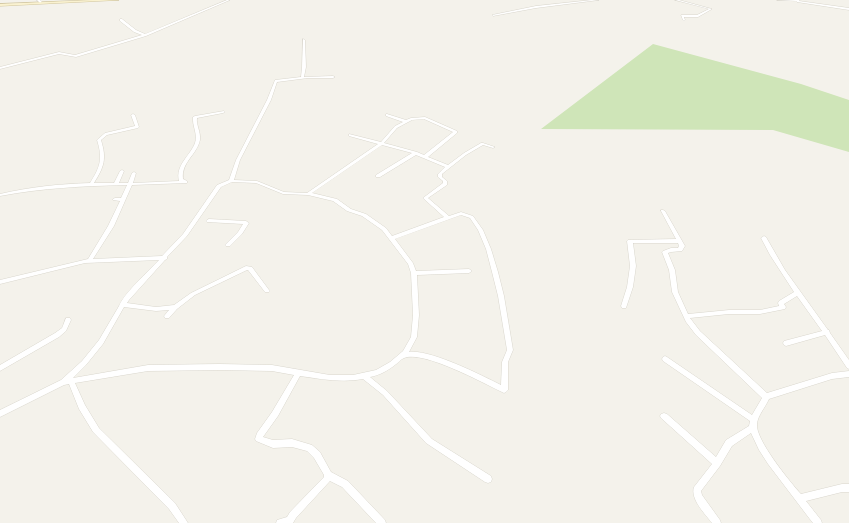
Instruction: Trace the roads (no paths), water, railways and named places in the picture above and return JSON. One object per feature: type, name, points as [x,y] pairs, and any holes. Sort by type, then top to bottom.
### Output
[{"type":"street","points":[[0,5],[40,1],[117,0]]},
{"type":"street","points":[[0,68],[59,53],[78,55],[145,34],[229,0]]},
{"type":"street","points":[[493,15],[536,7],[598,0]]},
{"type":"street","points":[[677,0],[682,0]]},
{"type":"street","points":[[677,0],[712,9],[697,16],[682,16],[684,20]]},
{"type":"street","points":[[778,0],[798,0],[849,9]]},
{"type":"street","points":[[120,20],[136,31],[145,34]]},
{"type":"street","points":[[302,78],[304,67],[304,40]]},
{"type":"street","points":[[231,181],[238,160],[266,107],[276,81],[333,77]]},
{"type":"street","points":[[0,194],[24,189],[61,185],[185,182],[181,180],[180,175],[187,158],[197,142],[195,117],[223,112]]},
{"type":"street","points":[[91,185],[103,165],[103,151],[99,140],[106,134],[136,127],[133,115]]},
{"type":"street","points":[[387,115],[405,121]]},
{"type":"street","points":[[308,194],[382,143],[396,127],[405,121],[415,118],[425,118],[455,131],[455,134],[426,156]]},
{"type":"street","points":[[350,135],[426,156],[437,163],[448,167]]},
{"type":"street","points":[[447,218],[424,198],[445,184],[445,181],[440,176],[448,167],[482,144],[493,147]]},
{"type":"street","points":[[378,176],[416,153]]},
{"type":"street","points":[[116,184],[122,171]]},
{"type":"street","points":[[90,260],[111,226],[134,173]]},
{"type":"street","points":[[67,382],[96,349],[122,305],[165,258],[200,216],[219,186],[231,181],[264,184],[283,193],[308,194],[335,200],[350,210],[364,215],[377,223],[392,238],[412,264],[414,273],[414,337],[402,356]]},
{"type":"street","points":[[115,199],[123,200]]},
{"type":"street","points":[[663,211],[682,246],[680,250],[668,250],[665,252],[672,270],[675,292],[687,316],[698,333],[766,397]]},
{"type":"street","points":[[0,414],[67,382],[148,368],[272,368],[330,378],[365,377],[378,373],[408,353],[427,356],[504,390],[505,362],[510,350],[494,267],[478,224],[468,214],[464,213],[392,238]]},
{"type":"street","points":[[209,221],[246,224],[240,233],[228,245]]},
{"type":"street","points":[[764,238],[772,254],[849,366]]},
{"type":"street","points":[[624,306],[630,287],[633,266],[630,241],[679,241]]},
{"type":"street","points":[[0,282],[90,260],[165,258]]},
{"type":"street","points":[[167,316],[175,307],[193,294],[246,268],[250,268],[267,291]]},
{"type":"street","points":[[414,273],[469,271]]},
{"type":"street","points":[[687,316],[723,312],[760,312],[783,307],[781,303],[798,293]]},
{"type":"street","points":[[122,305],[156,309],[175,307]]},
{"type":"street","points":[[0,368],[57,335],[64,329],[68,320]]},
{"type":"street","points":[[786,343],[827,332]]},
{"type":"street","points":[[665,359],[754,424]]},
{"type":"street","points":[[299,372],[284,400],[260,435],[259,439],[273,444],[292,443],[309,448],[317,455],[328,475],[346,484],[382,523]]},
{"type":"street","points":[[766,397],[832,376],[849,374]]},
{"type":"street","points":[[365,377],[385,393],[429,441],[488,479]]},
{"type":"street","points":[[67,382],[96,430],[172,506],[184,523]]},
{"type":"street","points":[[766,397],[765,402],[756,412],[754,424],[764,451],[818,523]]},
{"type":"street","points":[[664,416],[717,463]]},
{"type":"street","points":[[717,523],[698,497],[698,490],[729,443],[754,424]]},
{"type":"street","points":[[280,523],[291,522],[293,515],[327,480],[328,475]]},
{"type":"street","points":[[799,499],[842,488],[849,488]]}]
